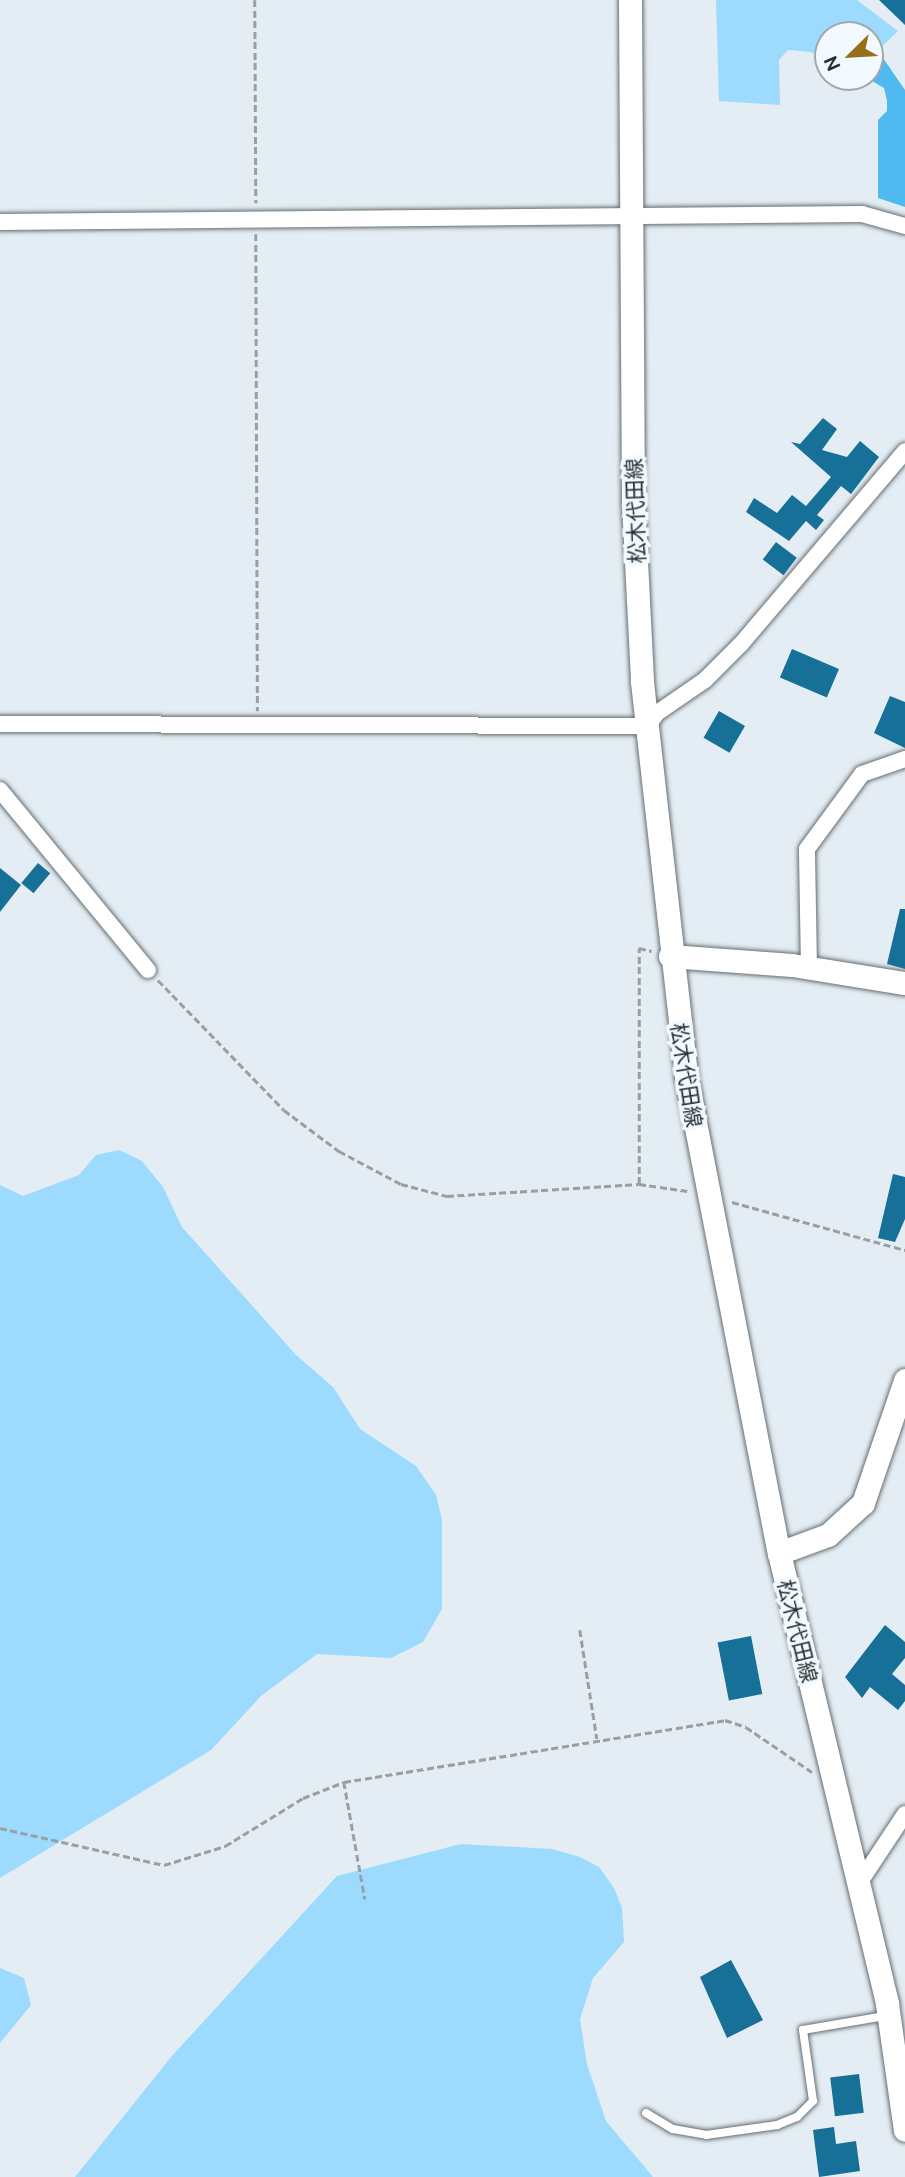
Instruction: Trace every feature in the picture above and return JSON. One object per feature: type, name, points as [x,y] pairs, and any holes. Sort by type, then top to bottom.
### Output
[{"type":"main road","name":"松木代田線","points":[[629,0],[633,502],[647,726],[670,956],[707,1195],[779,1553],[888,2016],[905,2130]]},
{"type":"main road","points":[[670,956],[809,968],[905,983]]},
{"type":"main road","points":[[779,1553],[828,1535],[863,1503],[905,1380]]},
{"type":"street","points":[[0,222],[862,214],[905,226]]},
{"type":"street","points":[[0,724],[647,726],[657,713],[705,681],[741,644],[902,459]]},
{"type":"street","points":[[809,968],[807,849],[862,774],[905,759]]},
{"type":"street","points":[[0,790],[148,970]]},
{"type":"street","points":[[858,1885],[905,1814]]},
{"type":"lane","points":[[646,2113],[673,2129],[706,2135],[777,2125],[797,2117],[813,2101],[803,2030],[888,2016]]},
{"type":"path","points":[[255,0],[258,725]]},
{"type":"path","points":[[639,948],[639,1184]]},
{"type":"path","points":[[148,970],[284,1110],[339,1151],[401,1184],[447,1196],[639,1184],[707,1195],[905,1250]]},
{"type":"path","points":[[580,1630],[597,1739]]},
{"type":"path","points":[[0,1828],[164,1865],[225,1846],[303,1798],[344,1782],[725,1720],[746,1727],[836,1787]]},
{"type":"path","points":[[344,1782],[365,1899]]},
{"type":"shaded area","points":[[716,0],[857,0],[898,31],[884,44],[884,21],[814,21],[814,54],[788,50],[779,60],[780,105],[719,101]]},
{"type":"shaded area","points":[[884,59],[905,90],[905,207],[878,198],[878,120],[887,111]]},
{"type":"shaded area","points":[[119,1150],[142,1161],[163,1187],[182,1227],[296,1355],[333,1387],[360,1429],[416,1466],[436,1495],[442,1520],[442,1609],[423,1642],[391,1658],[317,1654],[261,1696],[211,1750],[0,1878],[0,1185],[23,1196],[79,1175],[96,1155]]},
{"type":"shaded area","points":[[461,1844],[552,1849],[580,1857],[599,1867],[614,1888],[622,1908],[624,1942],[593,1978],[580,2019],[587,2064],[606,2121],[653,2177],[75,2177],[171,2057],[337,1876]]},
{"type":"shaded area","points":[[0,1968],[24,1978],[31,2005],[0,2043]]},
{"type":"building","points":[[879,0],[905,0],[905,25]]},
{"type":"building","points":[[823,418],[837,429],[822,450],[847,457],[860,441],[879,457],[851,494],[841,486],[817,515],[824,520],[816,530],[806,521],[789,541],[746,512],[754,498],[777,513],[792,495],[806,506],[831,477],[791,442],[800,444]]},
{"type":"building","points":[[776,542],[797,558],[784,575],[763,560]]},
{"type":"building","points":[[792,649],[839,669],[827,697],[780,678]]},
{"type":"building","points":[[890,696],[905,702],[905,748],[874,733]]},
{"type":"building","points":[[719,711],[745,726],[729,753],[704,738]]},
{"type":"building","points":[[38,863],[50,873],[34,893],[21,883]]},
{"type":"building","points":[[0,868],[21,885],[0,912]]},
{"type":"building","points":[[900,909],[905,909],[905,969],[887,964]]},
{"type":"building","points":[[893,1174],[905,1177],[905,1219],[895,1242],[878,1238]]},
{"type":"building","points":[[885,1625],[905,1642],[905,1658],[892,1674],[905,1685],[905,1701],[898,1710],[870,1687],[862,1698],[845,1677]]},
{"type":"building","points":[[751,1636],[762,1694],[729,1700],[718,1642]]},
{"type":"building","points":[[731,1960],[763,2020],[727,2038],[700,1977]]},
{"type":"building","points":[[859,2074],[864,2113],[835,2116],[830,2078]]},
{"type":"building","points":[[834,2127],[836,2144],[856,2141],[860,2171],[819,2177],[813,2130]]}]
